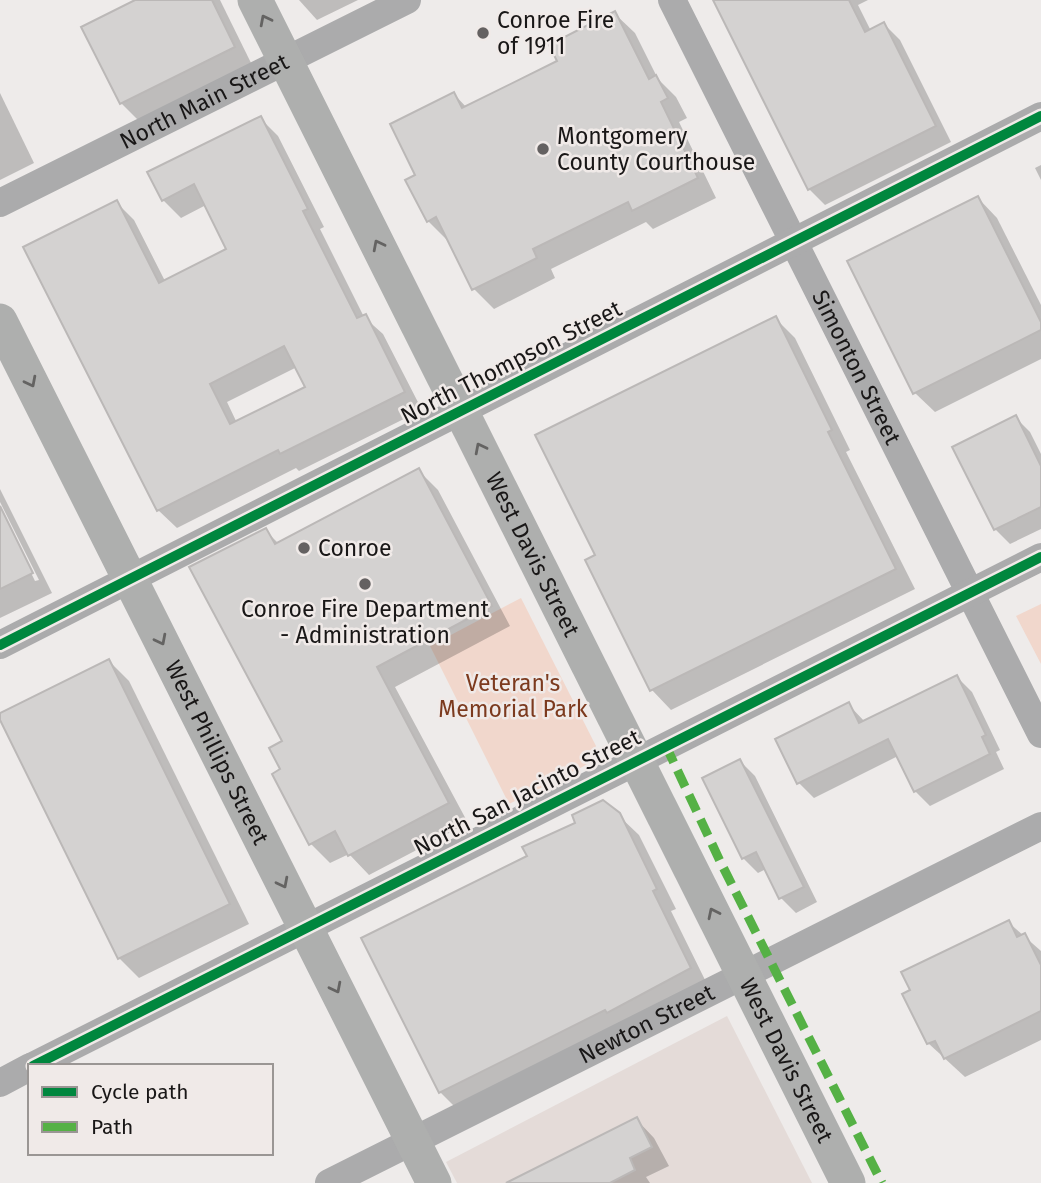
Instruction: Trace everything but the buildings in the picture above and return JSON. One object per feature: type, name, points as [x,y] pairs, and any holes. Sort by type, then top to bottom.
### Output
[{"type":"main road","name":"West Davis Street","points":[[255,0],[848,1183]]},
{"type":"main road","name":"West Phillips Street","points":[[0,321],[434,1183]]},
{"type":"street","name":"North Main Street","points":[[0,203],[407,0]]},
{"type":"street","name":"Simonton Street","points":[[672,0],[1041,734]]},
{"type":"street","name":"North Thompson Street","points":[[0,645],[1041,116]]},
{"type":"street","name":"North San Jacinto Street","points":[[37,1064],[1041,557]]},
{"type":"street","name":"Newton Street","points":[[329,1183],[1041,826]]},
{"type":"street","name":"North San Jacinto Street","points":[[0,1083],[28,1069]]},
{"type":"shaded area","points":[[727,1016],[812,1183],[457,1183],[446,1162]]},
{"type":"green space","name":"Veteran's Memorial Park","points":[[521,598],[596,746],[595,756],[590,763],[509,804],[430,646]]},
{"type":"green space","points":[[1041,604],[1041,664],[1016,616]]},
{"type":"marked path","points":[[666,746],[720,861],[882,1183]]},
{"type":"cycle path","points":[[0,645],[1041,116]]},
{"type":"cycle path","points":[[37,1064],[1041,557]]},
{"type":"place","name":"Conroe Fire of 1911","points":[[483,33]]},
{"type":"place","name":"Montgomery County Courthouse","points":[[543,149]]},
{"type":"place","name":"Conroe","points":[[304,548]]},
{"type":"place","name":"Conroe Fire Department - Administration","points":[[365,584]]}]
